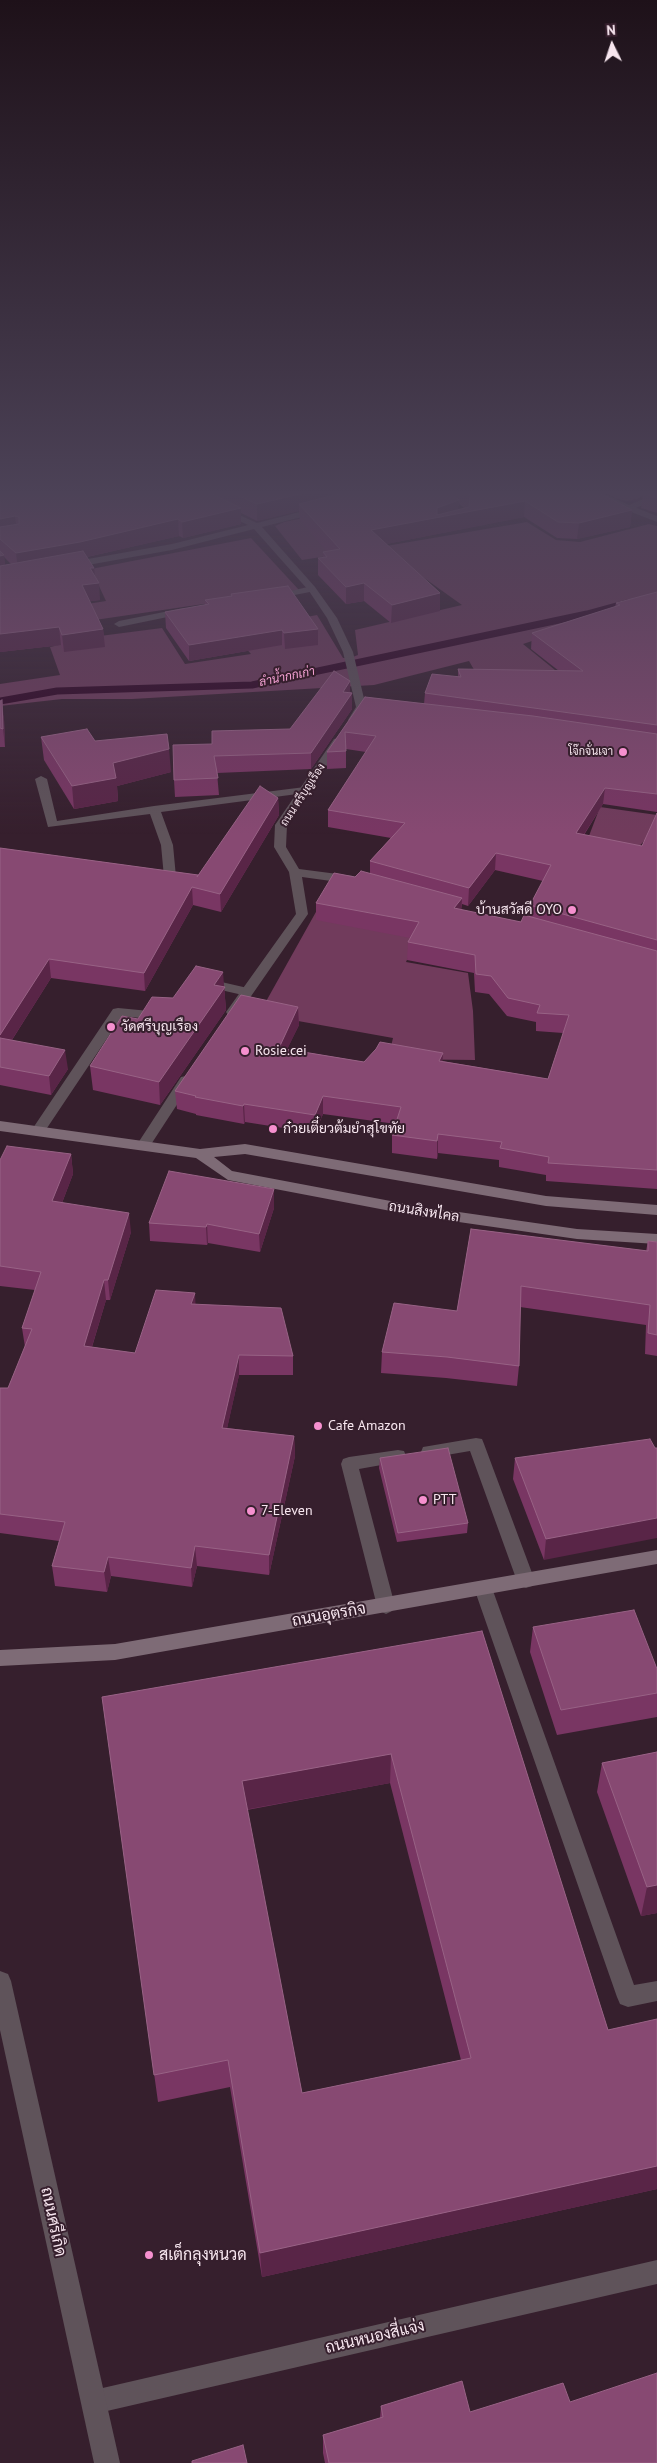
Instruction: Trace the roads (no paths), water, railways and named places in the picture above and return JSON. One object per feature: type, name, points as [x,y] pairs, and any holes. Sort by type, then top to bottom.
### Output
[{"type":"main road","name":"ถนนสิงหไคล","points":[[0,1126],[200,1154],[245,1149],[379,1170],[546,1201],[657,1210]]},
{"type":"main road","name":"ถนนสิงหไคล","points":[[200,1154],[228,1175],[417,1211],[577,1234],[657,1239]]},
{"type":"main road","name":"ถนนอุตรกิจ","points":[[0,1658],[114,1652],[386,1606],[657,1557]]},
{"type":"street","name":"ถนน ศรีบุญเรือง","points":[[225,1023],[302,914],[295,872],[280,846],[281,826],[305,790],[366,708],[348,652],[332,618],[323,605]]},
{"type":"street","points":[[119,624],[195,609]]},
{"type":"street","points":[[41,779],[52,825],[154,809],[305,790]]},
{"type":"street","points":[[154,809],[168,846],[170,876]]},
{"type":"street","points":[[295,872],[346,878],[365,883]]},
{"type":"street","points":[[190,987],[195,980],[247,992]]},
{"type":"street","points":[[38,1131],[118,1012],[168,1017],[174,1009]]},
{"type":"street","points":[[143,1146],[193,1070]]},
{"type":"street","points":[[386,1606],[349,1464],[476,1444],[526,1580]]},
{"type":"street","points":[[483,1588],[628,1997],[657,1991]]},
{"type":"street","name":"ถนนศรีเกิด","points":[[0,1981],[107,2463]]},
{"type":"street","name":"ถนนหนองสี่แจ่ง","points":[[94,2402],[657,2272]]},
{"type":"waterway","name":"ลำน้ำกกเก่า","points":[[0,701],[57,691],[252,685],[587,614],[620,605]]},
{"type":"place","name":"โจ๊กจั่นเจา","points":[[623,752]]},
{"type":"place","name":"บ้านสวัสดี OYO","points":[[572,910]]},
{"type":"place","name":"วัดศรีบุญเรือง","points":[[111,1027]]},
{"type":"place","name":"Rosie.cei","points":[[245,1051]]},
{"type":"place","name":"ก๋วยเตี๋ยวต้มยำสุโขทัย","points":[[273,1129]]},
{"type":"place","name":"Cafe Amazon","points":[[318,1426]]},
{"type":"place","name":"PTT","points":[[423,1500]]},
{"type":"place","name":"7-Eleven","points":[[251,1511]]},
{"type":"place","name":"สเต็กลุงหนวด","points":[[149,2255]]}]
